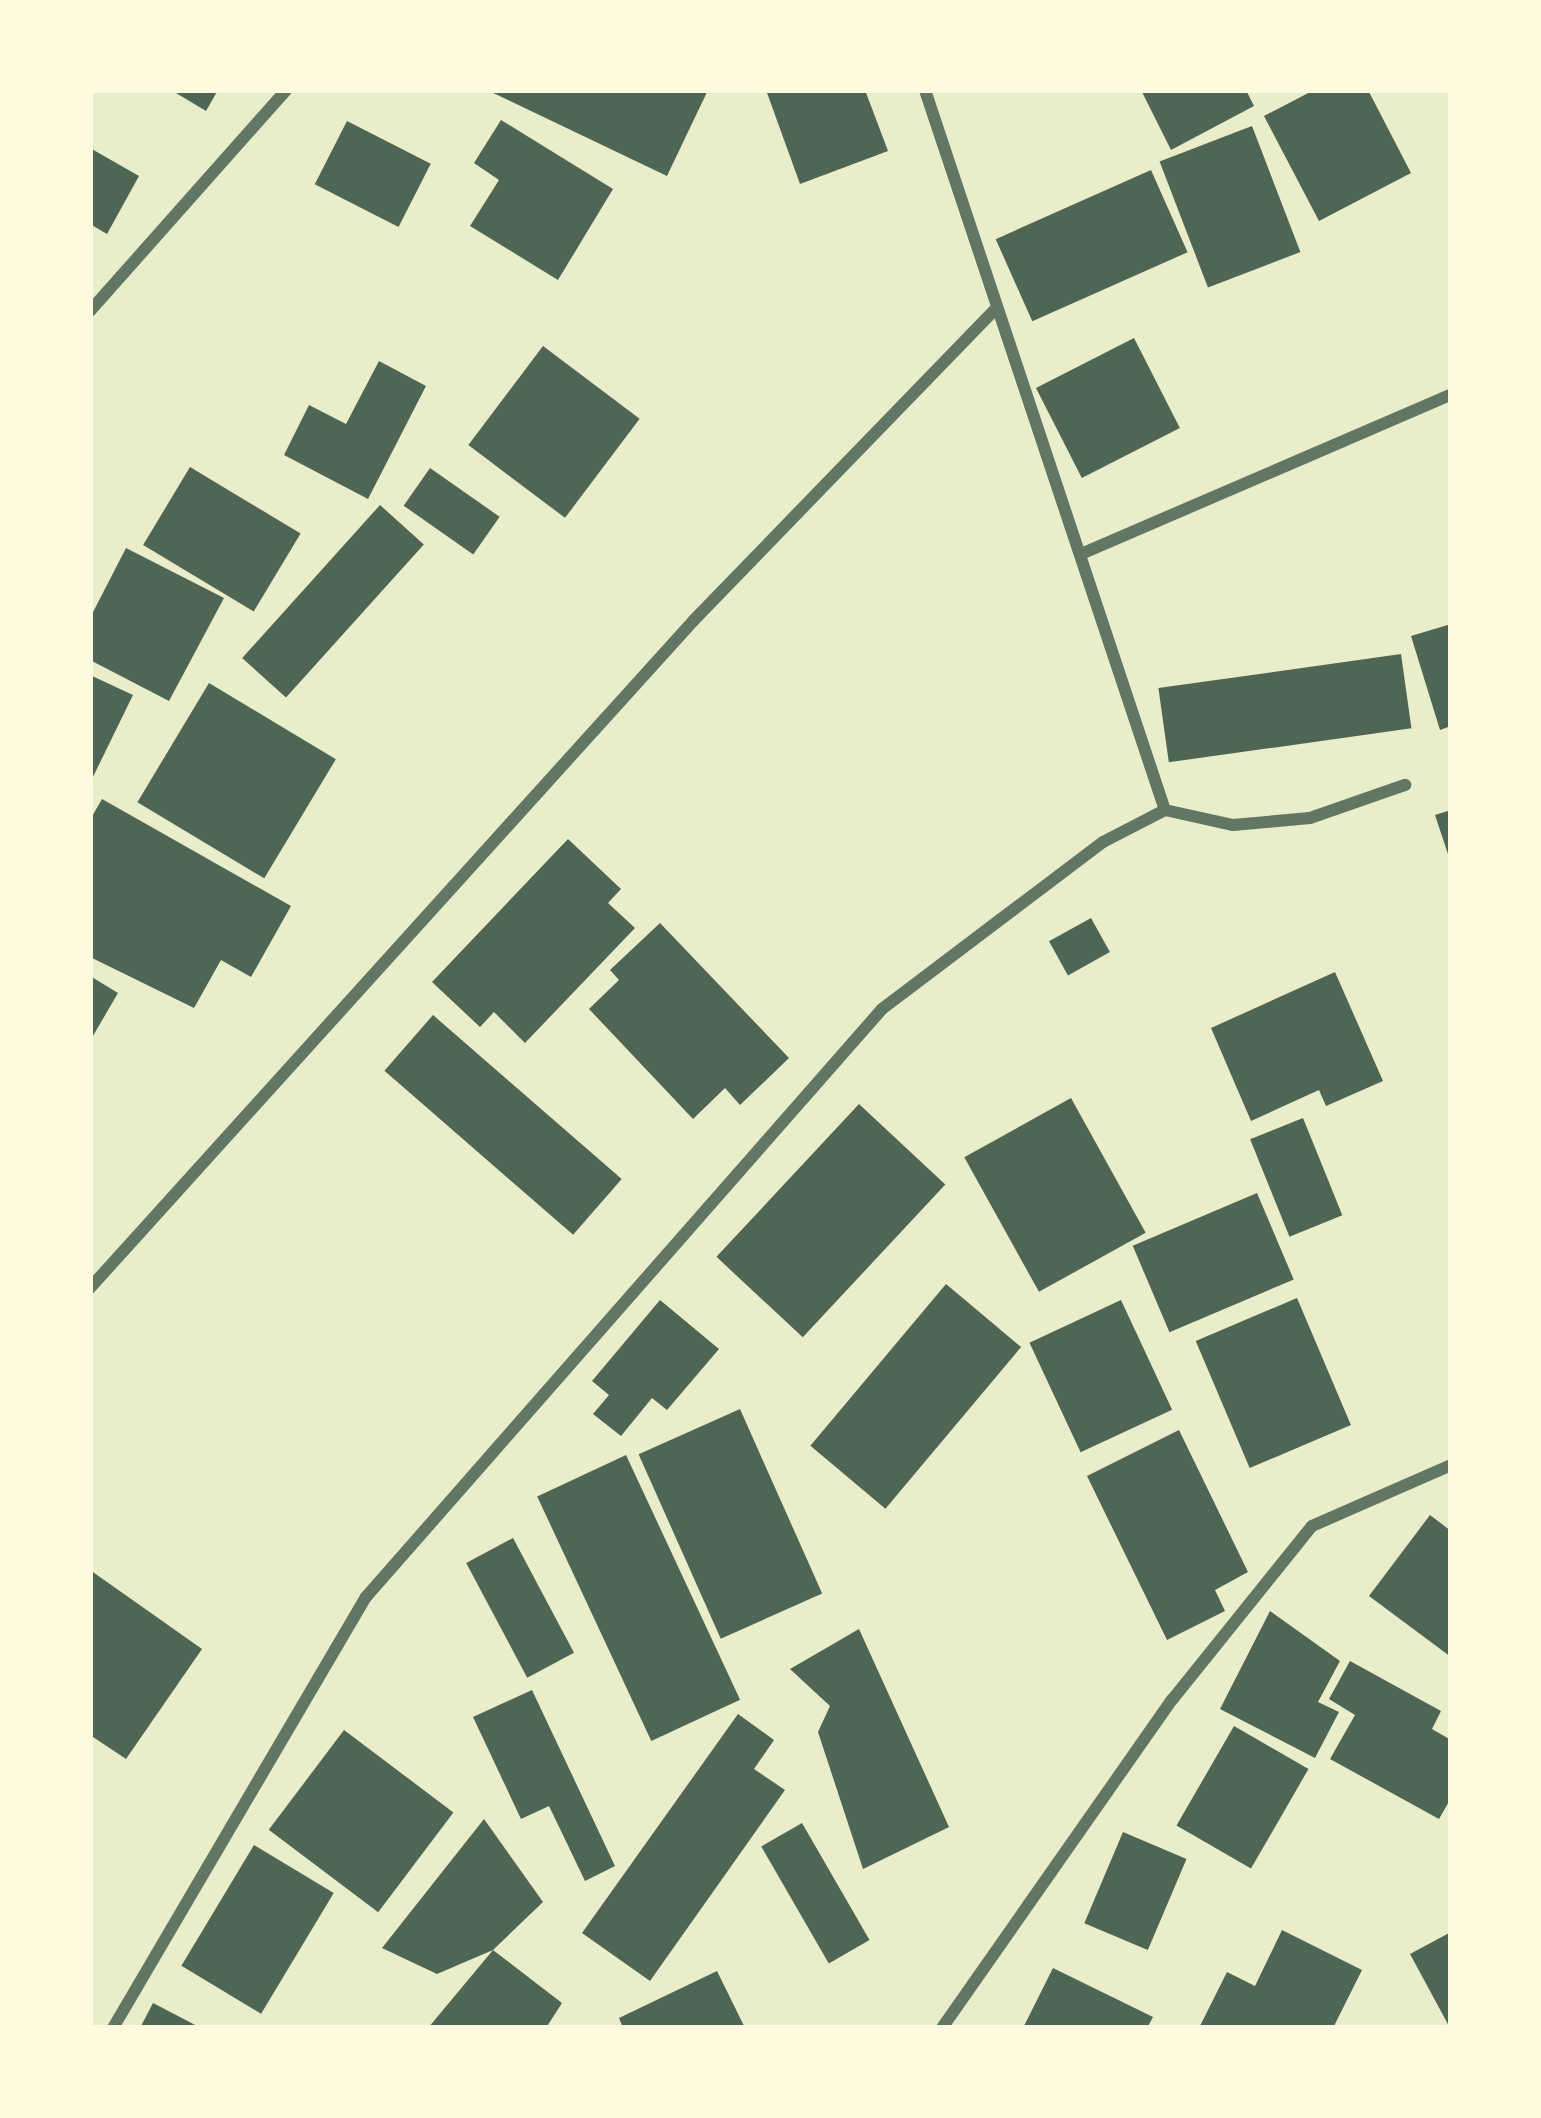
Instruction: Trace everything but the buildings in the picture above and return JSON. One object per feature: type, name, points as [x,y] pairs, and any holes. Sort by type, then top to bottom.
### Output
[{"type":"street","points":[[90,311],[286,90]]},
{"type":"street","points":[[925,90],[1165,810]]},
{"type":"street","points":[[90,1288],[694,620],[995,309]]},
{"type":"street","points":[[1082,554],[1451,395]]},
{"type":"street","points":[[113,2028],[201,1861],[366,1597],[687,1218],[882,1009],[1103,842],[1165,810],[1234,824],[1310,818],[1405,785]]},
{"type":"street","points":[[942,2028],[1172,1700],[1312,1526],[1451,1465]]}]
